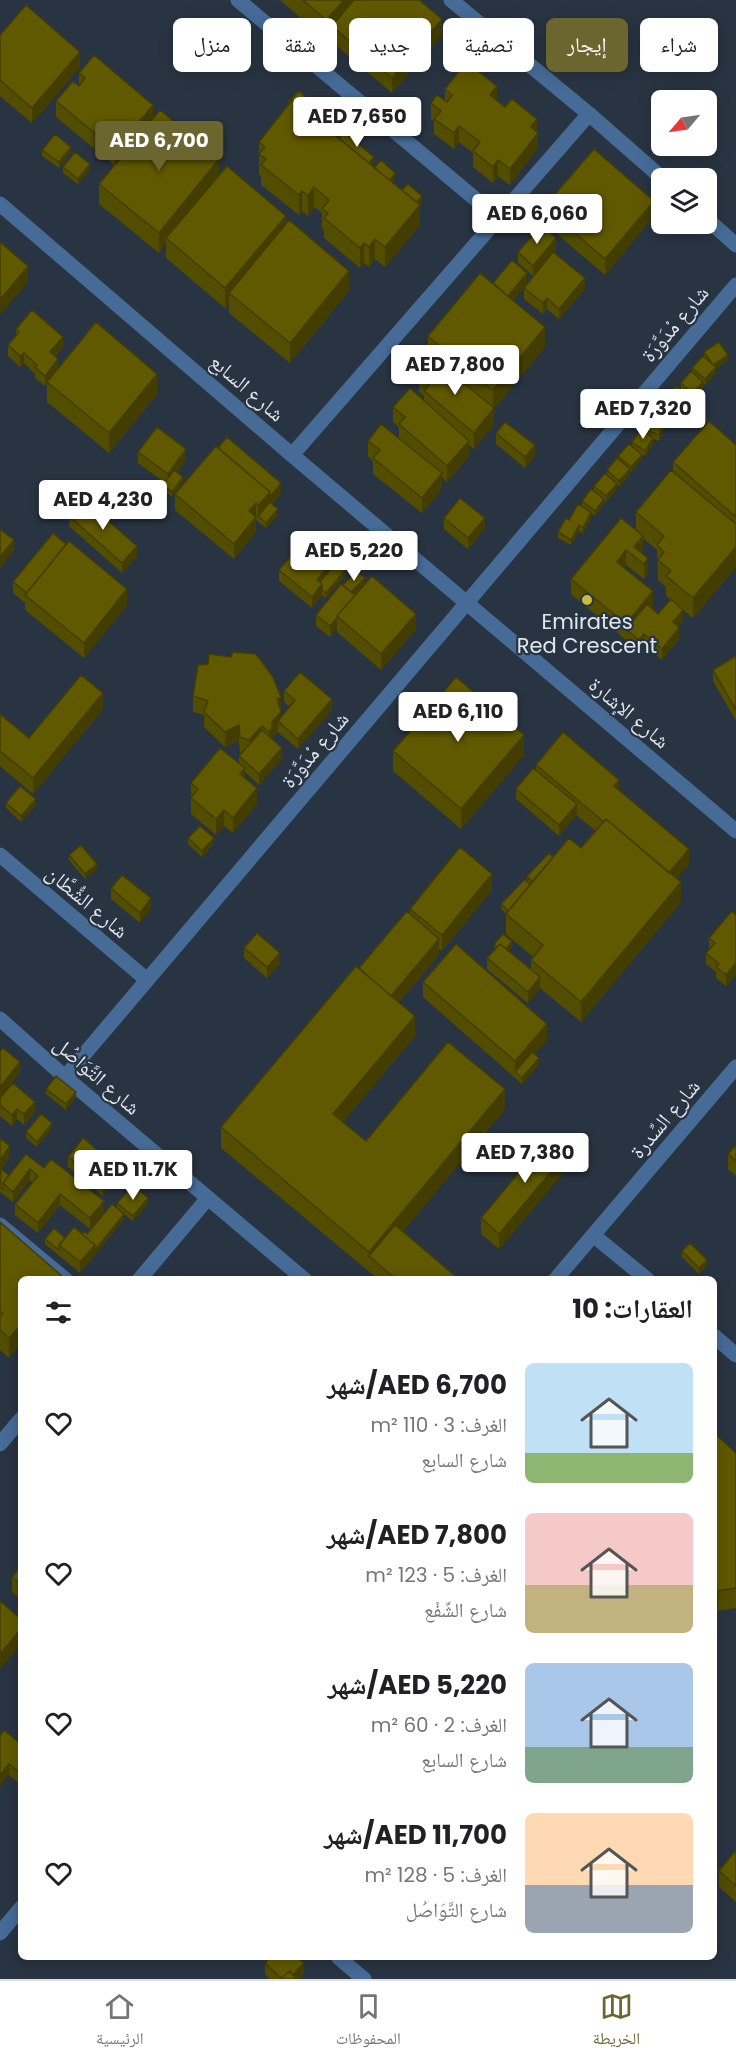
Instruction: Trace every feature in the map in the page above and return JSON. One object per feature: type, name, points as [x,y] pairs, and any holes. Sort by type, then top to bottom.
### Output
[{"type":"street","points":[[238,0],[498,218]]},
{"type":"street","points":[[451,0],[651,168]]},
{"type":"street","points":[[292,455],[589,114]]},
{"type":"street","name":"شارع السابع","points":[[0,204],[467,603]]},
{"type":"street","points":[[717,228],[736,244]]},
{"type":"street","name":"شارع مْدَوَّرَة","points":[[65,1077],[736,285]]},
{"type":"street","name":"شارع الإشارة","points":[[467,603],[736,831]]},
{"type":"street","name":"شارع الشُّطَّان","points":[[0,855],[147,980]]},
{"type":"street","name":"شارع التَّوَاصُل","points":[[2,1024],[300,1276]]},
{"type":"street","name":"شارع السِّدرة","points":[[558,1276],[736,1067]]},
{"type":"street","points":[[142,1276],[208,1198]]},
{"type":"street","points":[[0,1225],[61,1276]]},
{"type":"street","points":[[593,1235],[643,1276]]},
{"type":"street","points":[[717,1338],[736,1354]]},
{"type":"street","points":[[1,1440],[18,1422]]},
{"type":"street","points":[[0,1933],[18,1912]]},
{"type":"street","points":[[341,1960],[364,1979]]},
{"type":"building","points":[[303,0],[344,0],[328,18],[324,18]]},
{"type":"building","points":[[354,0],[419,0],[442,19],[431,32],[431,18],[349,18],[349,41],[337,30],[337,20]]},
{"type":"building","points":[[26,5],[80,52],[32,108],[0,80],[0,35]]},
{"type":"building","points":[[94,55],[153,105],[115,150],[56,101],[73,81],[79,86],[85,78],[79,73]]},
{"type":"building","points":[[385,72],[397,72],[392,78]]},
{"type":"building","points":[[458,72],[479,72],[497,86],[490,95],[505,107],[512,99],[537,119],[531,127],[538,133],[510,169],[498,160],[493,167],[473,151],[480,142],[459,126],[454,133],[434,119],[441,111],[431,103],[437,95],[447,102],[452,95],[445,89]]},
{"type":"building","points":[[299,91],[313,104],[306,112],[292,100],[289,104],[288,102]]},
{"type":"building","points":[[292,100],[420,205],[385,247],[375,239],[369,247],[364,243],[360,248],[324,218],[328,213],[322,209],[329,200],[314,187],[308,196],[302,191],[299,195],[261,165],[266,159],[259,154],[265,147],[259,142]]},
{"type":"building","points":[[160,110],[219,159],[159,233],[99,184]]},
{"type":"building","points":[[344,132],[374,157],[369,163],[339,138]]},
{"type":"building","points":[[55,134],[71,147],[59,162],[42,150]]},
{"type":"building","points":[[594,149],[651,198],[651,205],[605,259],[544,207]]},
{"type":"building","points":[[75,152],[90,164],[78,179],[63,167]]},
{"type":"building","points":[[381,160],[395,173],[390,180],[374,168]]},
{"type":"building","points":[[227,166],[286,216],[225,288],[166,238]]},
{"type":"building","points":[[408,184],[422,196],[417,202],[402,190]]},
{"type":"building","points":[[289,220],[349,271],[290,343],[229,293]]},
{"type":"building","points":[[542,225],[556,238],[533,266],[518,252]]},
{"type":"building","points":[[0,242],[28,266],[0,300]]},
{"type":"building","points":[[553,252],[585,278],[559,309],[547,298],[543,303],[524,288]]},
{"type":"building","points":[[512,260],[527,273],[508,296],[493,283]]},
{"type":"building","points":[[480,273],[545,327],[493,390],[428,336]]},
{"type":"building","points":[[32,310],[63,337],[50,352],[58,359],[45,376],[24,353],[20,356],[8,345],[19,332],[16,329]]},
{"type":"building","points":[[96,322],[157,374],[109,433],[47,382]]},
{"type":"building","points":[[719,342],[728,355],[713,365],[704,352]]},
{"type":"building","points":[[703,356],[716,367],[705,379],[692,368]]},
{"type":"building","points":[[433,358],[494,408],[474,433],[424,391],[429,385],[419,376]]},
{"type":"building","points":[[691,371],[703,382],[692,393],[681,383]]},
{"type":"building","points":[[676,386],[689,394],[670,421],[656,413]]},
{"type":"building","points":[[410,388],[469,441],[447,466],[399,424],[405,417],[393,407]]},
{"type":"building","points":[[650,414],[665,420],[659,435],[643,429]]},
{"type":"building","points":[[709,421],[736,445],[736,517],[673,462]]},
{"type":"building","points":[[505,422],[535,445],[525,457],[496,433]]},
{"type":"building","points":[[381,424],[442,473],[422,498],[373,458],[380,450],[368,441]]},
{"type":"building","points":[[157,427],[186,449],[168,474],[138,452]]},
{"type":"building","points":[[641,429],[653,438],[645,451],[632,442]]},
{"type":"building","points":[[227,437],[281,483],[270,497],[270,492],[218,448]]},
{"type":"building","points":[[629,444],[642,455],[631,467],[618,456]]},
{"type":"building","points":[[216,446],[270,492],[258,506],[256,503],[249,511],[256,517],[234,544],[175,494]]},
{"type":"building","points":[[617,458],[630,469],[619,481],[607,470]]},
{"type":"building","points":[[174,470],[183,477],[172,492],[163,485]]},
{"type":"building","points":[[671,470],[736,524],[736,547],[693,598],[666,576],[671,571],[658,560],[664,552],[657,545],[664,536],[636,512]]},
{"type":"building","points":[[605,473],[617,484],[606,496],[594,486]]},
{"type":"building","points":[[591,489],[604,499],[595,511],[582,501]]},
{"type":"building","points":[[460,498],[485,518],[468,538],[444,518]]},
{"type":"building","points":[[83,499],[137,546],[122,563],[69,516]]},
{"type":"building","points":[[270,502],[278,509],[266,523],[258,516]]},
{"type":"building","points":[[578,504],[591,512],[583,528],[579,525],[571,540],[558,532],[566,518],[569,520]]},
{"type":"building","points":[[621,518],[643,536],[634,547],[648,558],[644,564],[626,550],[617,562],[653,591],[626,624],[571,579]]},
{"type":"building","points":[[0,529],[14,540],[0,557]]},
{"type":"building","points":[[53,533],[66,544],[27,593],[13,582]]},
{"type":"building","points":[[298,537],[328,560],[324,565],[294,542]]},
{"type":"building","points":[[69,541],[127,589],[84,643],[25,595]]},
{"type":"building","points":[[300,545],[327,568],[317,580],[322,584],[312,597],[279,570]]},
{"type":"building","points":[[343,554],[352,562],[326,593],[322,590],[320,582]]},
{"type":"building","points":[[357,571],[365,578],[351,592],[343,585]]},
{"type":"building","points":[[372,576],[416,614],[381,654],[337,616]]},
{"type":"building","points":[[341,584],[355,595],[330,626],[316,615]]},
{"type":"building","points":[[671,599],[683,610],[673,622],[679,628],[662,649],[644,634],[639,640],[626,629],[647,604],[658,614]]},
{"type":"building","points":[[233,652],[256,654],[273,677],[281,697],[277,699],[281,712],[272,722],[272,728],[269,732],[262,726],[249,740],[240,737],[239,725],[225,732],[204,712],[208,701],[193,696],[198,665],[208,664],[209,654],[231,657]]},
{"type":"building","points":[[736,656],[736,710],[713,670]]},
{"type":"building","points":[[300,672],[332,699],[298,739],[278,721],[295,700],[284,691]]},
{"type":"building","points":[[81,675],[103,693],[33,778],[0,751],[0,714],[29,738]]},
{"type":"building","points":[[456,677],[524,735],[461,809],[393,751]]},
{"type":"building","points":[[262,730],[282,748],[259,774],[239,756]]},
{"type":"building","points":[[563,732],[619,780],[614,786],[689,849],[669,873],[606,819],[604,822],[536,765]]},
{"type":"building","points":[[220,748],[245,768],[240,774],[257,788],[233,818],[224,810],[216,819],[191,798],[198,789],[191,783]]},
{"type":"building","points":[[533,768],[577,804],[559,825],[516,789]]},
{"type":"building","points":[[20,786],[36,799],[21,816],[6,803]]},
{"type":"building","points":[[606,819],[681,882],[581,1002],[531,960],[543,945],[506,914],[569,838],[581,848]]},
{"type":"building","points":[[200,826],[214,838],[202,851],[188,838]]},
{"type":"building","points":[[81,845],[97,864],[85,874],[69,855]]},
{"type":"building","points":[[460,847],[492,874],[442,935],[410,909]]},
{"type":"building","points":[[549,853],[553,857],[532,882],[527,876]]},
{"type":"building","points":[[122,875],[151,898],[140,913],[111,888]]},
{"type":"building","points":[[525,879],[530,885],[508,911],[501,904]]},
{"type":"building","points":[[407,911],[439,939],[391,996],[359,968]]},
{"type":"building","points":[[732,911],[736,915],[736,963],[726,975],[716,967],[719,964],[706,953],[715,943],[709,938]]},
{"type":"building","points":[[257,933],[280,953],[267,967],[244,948]]},
{"type":"building","points":[[503,934],[512,941],[506,949],[500,944],[497,947],[494,944]]},
{"type":"building","points":[[456,944],[547,1024],[515,1061],[423,982]]},
{"type":"building","points":[[500,944],[540,977],[528,992],[487,958]]},
{"type":"building","points":[[356,966],[415,1016],[333,1114],[366,1141],[448,1042],[505,1089],[369,1252],[221,1127]]},
{"type":"building","points":[[3,1048],[20,1062],[0,1087],[0,1051]]},
{"type":"building","points":[[532,1052],[539,1058],[522,1078],[515,1072]]},
{"type":"building","points":[[56,1076],[76,1092],[66,1104],[46,1089]]},
{"type":"building","points":[[13,1083],[35,1102],[24,1114],[17,1109],[12,1115],[0,1105],[0,1098]]},
{"type":"building","points":[[41,1114],[52,1123],[37,1142],[26,1132]]},
{"type":"building","points":[[551,1134],[570,1149],[499,1234],[481,1218]]},
{"type":"building","points":[[0,1138],[10,1146],[0,1160]]},
{"type":"building","points":[[83,1138],[118,1167],[103,1186],[68,1157]]},
{"type":"building","points":[[736,1145],[736,1161],[728,1154]]},
{"type":"building","points":[[26,1154],[44,1168],[51,1159],[104,1201],[90,1218],[60,1194],[38,1223],[15,1204],[38,1176],[30,1169],[13,1192],[3,1183]]},
{"type":"building","points":[[1,1169],[9,1175],[3,1183],[3,1189],[0,1187]]},
{"type":"building","points":[[133,1185],[148,1198],[133,1216],[117,1203]]},
{"type":"building","points":[[112,1204],[124,1214],[95,1250],[95,1245],[82,1234],[84,1231],[87,1234]]},
{"type":"building","points":[[0,1222],[62,1276],[18,1276],[18,1328],[9,1338],[0,1330],[0,1317],[3,1314],[0,1311]]},
{"type":"building","points":[[395,1225],[455,1276],[392,1276],[369,1256]]},
{"type":"building","points":[[74,1227],[95,1245],[80,1262],[59,1245]]},
{"type":"building","points":[[54,1228],[65,1238],[59,1245],[59,1250],[45,1239]]},
{"type":"building","points":[[690,1243],[707,1260],[699,1268],[682,1251]]},
{"type":"building","points":[[717,1436],[736,1453],[736,1588],[718,1591],[717,1623]]},
{"type":"building","points":[[18,1570],[18,1582],[12,1577]]},
{"type":"building","points":[[0,1601],[18,1616],[18,1633],[0,1654]]},
{"type":"building","points":[[4,1730],[18,1742],[18,1772],[9,1764],[0,1775],[0,1736]]},
{"type":"building","points":[[736,1850],[736,1886],[719,1871]]},
{"type":"building","points":[[268,1960],[300,1960],[304,1963],[293,1975],[290,1971],[281,1978],[265,1963]]},
{"type":"building","points":[[290,1971],[296,1979],[280,1979]]},
{"type":"place","name":"Emirates Red Crescent","points":[[587,600]]}]
